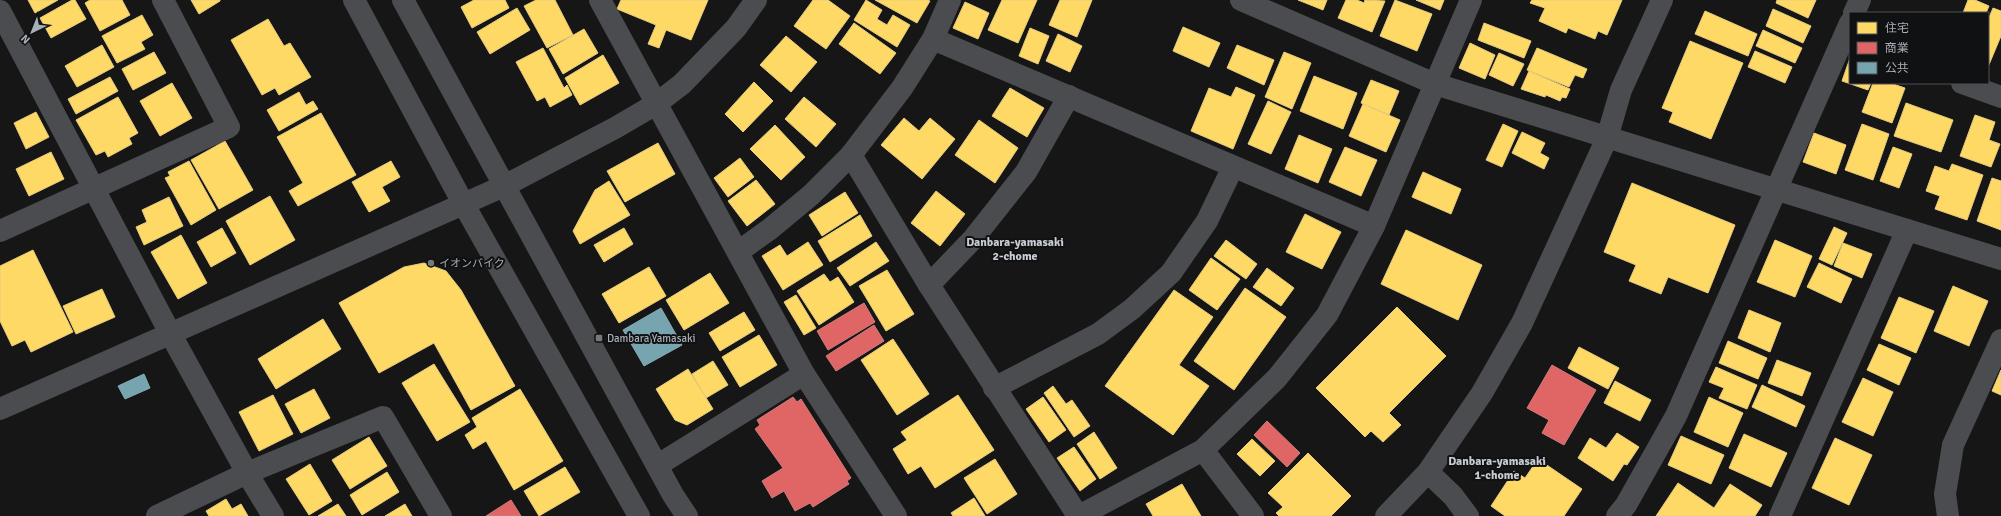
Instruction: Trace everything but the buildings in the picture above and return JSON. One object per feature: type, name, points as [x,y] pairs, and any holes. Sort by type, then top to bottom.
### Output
[{"type":"street","points":[[0,231],[229,128],[163,0]]},
{"type":"street","points":[[354,0],[463,203],[639,516]]},
{"type":"street","points":[[402,0],[658,465],[673,495],[688,516]]},
{"type":"street","points":[[600,0],[804,374],[896,516]]},
{"type":"street","points":[[0,409],[504,186],[656,104],[682,84],[736,28],[756,0]]},
{"type":"street","points":[[738,252],[770,229],[811,195],[851,155],[902,88],[933,39],[950,0]]},
{"type":"street","points":[[1241,0],[1435,84],[1777,191],[2001,259]]},
{"type":"street","points":[[851,155],[929,285],[994,388],[1078,516],[1203,450],[1278,378],[1327,315],[1374,226],[1472,0]]},
{"type":"street","points":[[1386,516],[1428,472],[1482,393],[1522,323],[1608,138],[1621,90],[1662,0]]},
{"type":"street","points":[[1854,12],[1860,0]]},
{"type":"street","points":[[0,11],[170,333],[247,473],[273,516]]},
{"type":"street","points":[[1617,516],[1626,505],[1676,416],[1848,35]]},
{"type":"street","points":[[933,39],[1374,226]]},
{"type":"street","points":[[1965,84],[2001,97]]},
{"type":"street","points":[[929,285],[973,239],[1026,172],[1068,96]]},
{"type":"street","points":[[994,388],[1098,334],[1132,309],[1171,273],[1207,221],[1233,167]]},
{"type":"street","points":[[1780,516],[1907,230]]},
{"type":"street","points":[[1948,516],[1945,494],[1953,445],[2001,340]]},
{"type":"street","points":[[658,465],[804,374]]},
{"type":"street","points":[[157,516],[247,473],[382,417],[441,516]]},
{"type":"street","points":[[1203,450],[1253,516]]},
{"type":"street","points":[[1428,472],[1453,496],[1468,516]]},
{"type":"place","name":"イオンバイク","points":[[431,263]]},
{"type":"place","name":"Dambara Yamasaki","points":[[599,338]]},
{"type":"district","name":"Danbara-yamasaki 2-chome","points":[[1015,249]]},
{"type":"district","name":"Danbara-yamasaki 1-chome","points":[[1497,468]]}]
